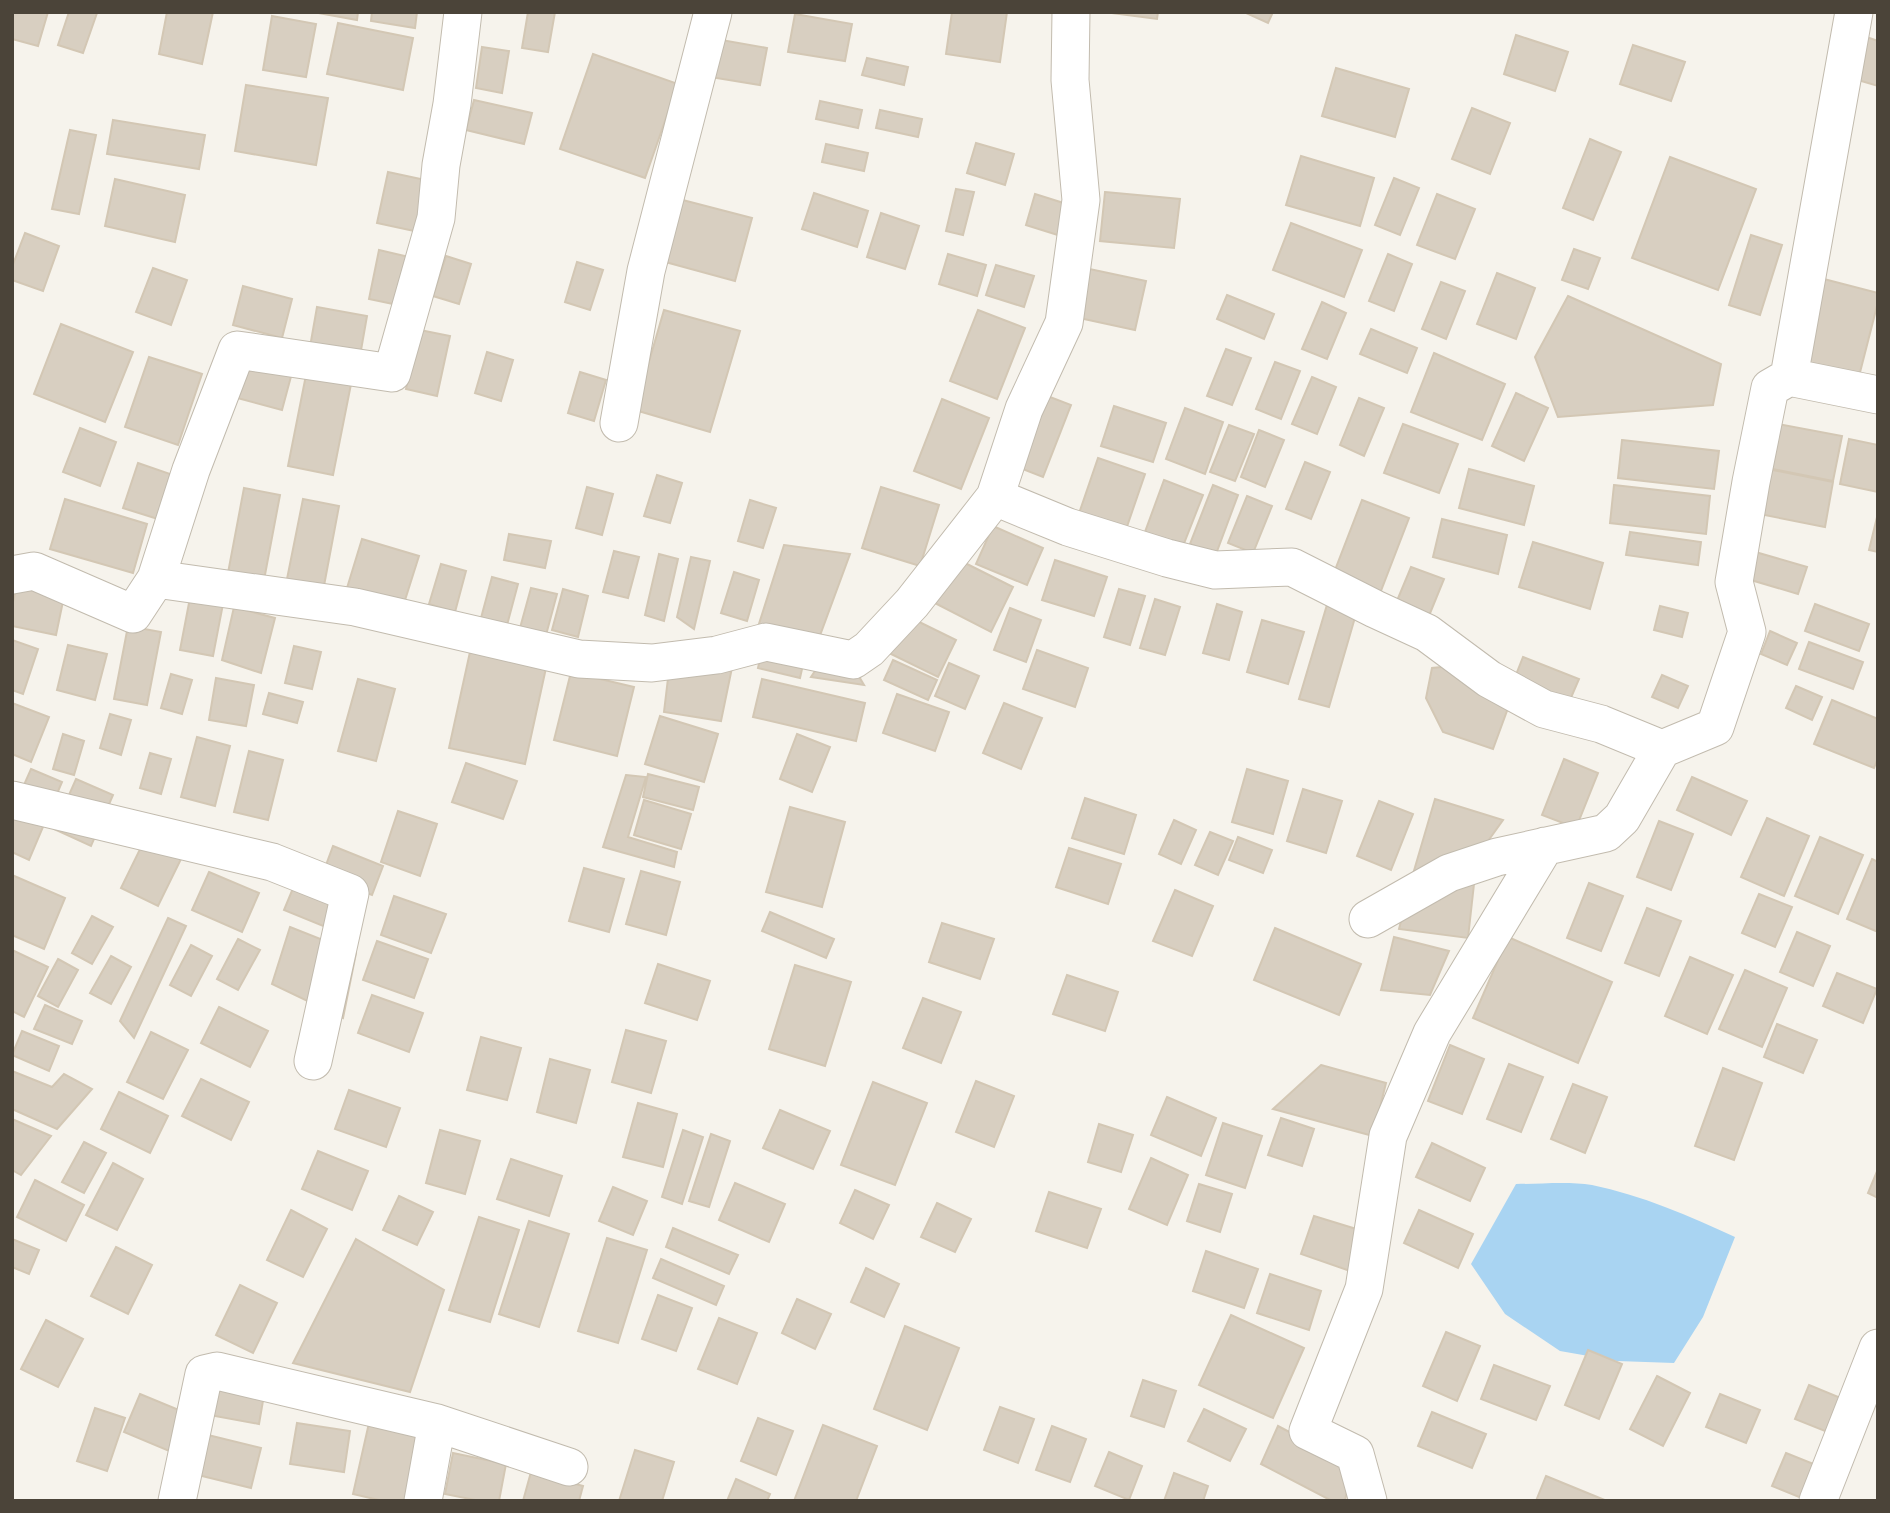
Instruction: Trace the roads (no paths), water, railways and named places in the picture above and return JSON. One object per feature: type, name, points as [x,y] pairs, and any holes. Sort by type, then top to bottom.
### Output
[{"type":"street","points":[[12,575],[34,571],[133,614],[156,579],[191,470],[237,350],[391,373],[436,218],[440,165],[452,104],[463,12]]},
{"type":"street","points":[[619,423],[646,271],[713,12]]},
{"type":"street","points":[[156,579],[355,607],[579,659],[652,663],[717,655],[766,642],[853,660],[869,649],[912,603],[995,497],[1024,409],[1064,323],[1081,200],[1070,80],[1071,12]]},
{"type":"street","points":[[1789,377],[1854,12]]},
{"type":"street","points":[[1368,919],[1449,873],[1497,857],[1606,834],[1622,818],[1662,748],[1715,727],[1747,632],[1734,582],[1770,388],[1789,377],[1878,395]]},
{"type":"street","points":[[995,497],[1068,527],[1215,570],[1292,567],[1427,633],[1489,679],[1544,709],[1601,724],[1662,748]]},
{"type":"street","points":[[12,800],[272,862],[350,894],[313,1061]]},
{"type":"street","points":[[1368,1501],[1355,1454],[1308,1431],[1364,1289],[1388,1136],[1432,1033],[1545,846]]},
{"type":"street","points":[[1818,1501],[1878,1348]]},
{"type":"street","points":[[177,1501],[204,1374],[217,1371],[437,1423],[569,1467]]},
{"type":"street","points":[[423,1501],[437,1423]]},
{"type":"water","points":[[1573,1183],[1610,1189],[1665,1207],[1735,1237],[1703,1317],[1674,1363],[1617,1361],[1560,1351],[1505,1314],[1471,1264],[1516,1184]]}]
